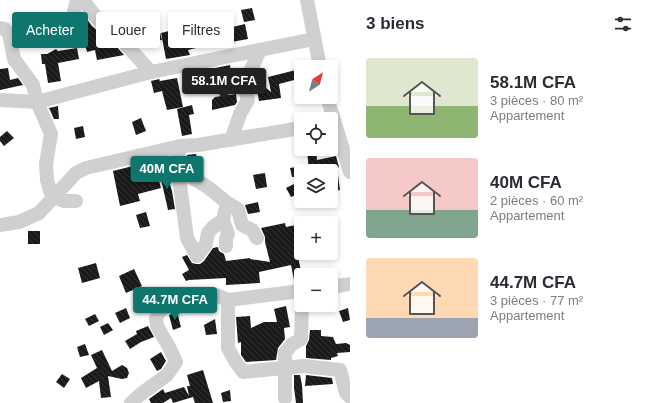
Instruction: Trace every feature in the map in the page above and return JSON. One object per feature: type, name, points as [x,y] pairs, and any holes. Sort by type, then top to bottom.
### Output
[{"type":"street","points":[[74,12],[77,0]]},
{"type":"street","points":[[83,0],[99,21],[118,36],[150,72]]},
{"type":"street","points":[[307,0],[318,60]]},
{"type":"street","points":[[0,28],[5,29],[9,34],[14,59],[33,85],[37,102],[51,134],[46,164],[47,180],[50,191],[54,197],[64,201],[76,200]]},
{"type":"street","points":[[0,100],[37,102],[150,72],[314,39]]},
{"type":"street","points":[[231,140],[240,114],[248,100],[244,85],[260,50]]},
{"type":"street","points":[[0,225],[19,222],[40,213],[64,184],[76,173],[86,168],[180,146],[198,145],[294,129]]},
{"type":"street","points":[[338,137],[350,172]]},
{"type":"street","points":[[180,146],[177,162],[186,238],[197,256],[206,244],[208,233],[213,227],[223,220]]},
{"type":"street","points":[[157,152],[166,153],[177,162],[180,170],[209,188],[226,202],[238,209],[242,225],[252,230],[257,238]]},
{"type":"street","points":[[226,202],[223,220],[227,240]]},
{"type":"street","points":[[206,244],[227,240],[242,225]]},
{"type":"street","points":[[338,286],[350,284]]},
{"type":"street","points":[[132,403],[140,394],[167,375],[176,362],[157,326],[156,319],[159,312],[166,306],[175,300],[190,296],[216,295],[228,300],[294,292]]},
{"type":"street","points":[[228,300],[228,348],[243,372],[303,366],[340,370],[346,393],[350,397]]},
{"type":"street","points":[[284,398],[285,353],[291,345],[301,339],[302,312]]},
{"type":"building","points":[[252,8],[255,20],[244,22],[241,10]]},
{"type":"building","points":[[88,20],[96,29],[96,48],[118,48],[124,55],[97,60],[95,50],[87,52],[86,48],[88,48]]},
{"type":"building","points":[[245,24],[248,39],[234,42],[234,27]]},
{"type":"building","points":[[168,31],[168,48],[196,48],[188,50],[190,55],[166,59],[161,33]]},
{"type":"building","points":[[77,48],[79,59],[58,63],[61,81],[48,83],[45,64],[42,64],[41,54],[47,54],[56,49],[58,51]]},
{"type":"building","points":[[230,65],[231,74],[220,76],[219,73],[203,76],[201,71]]},
{"type":"building","points":[[8,68],[10,80],[18,78],[23,85],[0,90],[0,69]]},
{"type":"building","points":[[294,70],[294,80],[279,84],[281,98],[259,101],[257,89],[253,86],[256,80],[271,92],[268,77]]},
{"type":"building","points":[[177,78],[183,107],[167,110],[162,91],[154,93],[151,81]]},
{"type":"building","points":[[236,94],[237,102],[235,105],[212,110],[212,100],[215,97]]},
{"type":"building","points":[[192,105],[194,114],[189,115],[192,134],[182,136],[177,109]]},
{"type":"building","points":[[58,106],[59,119],[54,119],[49,108]]},
{"type":"building","points":[[141,118],[146,131],[136,135],[132,122]]},
{"type":"building","points":[[83,126],[85,137],[76,139],[74,128]]},
{"type":"building","points":[[7,131],[14,138],[4,146],[0,141],[0,137]]},
{"type":"building","points":[[196,154],[199,164],[190,166],[187,155]]},
{"type":"building","points":[[308,156],[317,156],[317,160],[336,156],[339,167],[338,164],[308,164]]},
{"type":"building","points":[[141,164],[142,169],[155,166],[161,188],[138,194],[140,201],[120,206],[113,171]]},
{"type":"building","points":[[294,167],[294,177],[292,177],[290,168]]},
{"type":"building","points":[[165,169],[172,191],[175,209],[168,210],[159,170]]},
{"type":"building","points":[[265,173],[267,187],[256,189],[253,175]]},
{"type":"building","points":[[338,175],[340,190],[338,190]]},
{"type":"building","points":[[294,184],[294,196],[291,197],[286,188]]},
{"type":"building","points":[[258,202],[260,212],[248,214],[245,205]]},
{"type":"building","points":[[146,212],[150,226],[140,228],[136,215]]},
{"type":"building","points":[[285,223],[286,227],[294,225],[294,260],[299,260],[300,268],[294,268],[294,280],[291,265],[259,272],[260,283],[226,285],[226,278],[186,281],[182,274],[189,270],[182,257],[187,255],[192,263],[200,264],[204,261],[213,248],[218,247],[219,251],[224,254],[226,261],[250,258],[270,262],[265,237],[261,228]]},
{"type":"building","points":[[28,231],[40,231],[40,244],[28,244]]},
{"type":"building","points":[[96,263],[100,278],[82,283],[78,268]]},
{"type":"building","points":[[134,269],[142,286],[126,293],[119,276]]},
{"type":"building","points":[[286,306],[290,327],[284,328],[285,339],[278,348],[276,360],[246,362],[241,355],[241,342],[238,343],[236,317],[250,316],[251,328],[264,322],[277,322],[274,309]]},
{"type":"building","points":[[126,308],[130,318],[120,323],[115,313]]},
{"type":"building","points":[[348,308],[350,320],[343,322],[339,311]]},
{"type":"building","points":[[177,312],[181,327],[173,330],[169,315]]},
{"type":"building","points":[[95,314],[99,321],[89,326],[85,319]]},
{"type":"building","points":[[215,319],[217,334],[206,335],[204,325]]},
{"type":"building","points":[[108,323],[113,330],[104,335],[100,327]]},
{"type":"building","points":[[148,326],[154,337],[141,342],[130,349],[125,341],[137,334],[136,331]]},
{"type":"building","points":[[310,330],[321,330],[321,336],[333,337],[336,344],[346,343],[350,345],[350,352],[337,353],[338,356],[331,358],[331,360],[306,358],[306,346],[309,340]]},
{"type":"building","points":[[85,344],[89,355],[80,357],[77,347]]},
{"type":"building","points":[[102,350],[112,371],[122,365],[127,368],[129,373],[127,378],[122,379],[108,376],[111,397],[101,398],[99,381],[86,388],[81,378],[97,368],[91,355]]},
{"type":"building","points":[[161,352],[166,361],[161,369],[157,371],[150,359]]},
{"type":"building","points":[[203,370],[213,403],[195,403],[193,397],[173,403],[171,398],[163,403],[151,403],[149,399],[163,389],[165,393],[184,387],[189,396],[187,386],[190,386],[187,375]]},
{"type":"building","points":[[62,374],[70,379],[64,388],[56,382]]},
{"type":"building","points":[[294,375],[300,375],[303,403],[296,403]]},
{"type":"building","points":[[306,375],[332,378],[333,384],[305,386]]},
{"type":"building","points":[[230,390],[231,401],[223,402],[221,393]]}]
